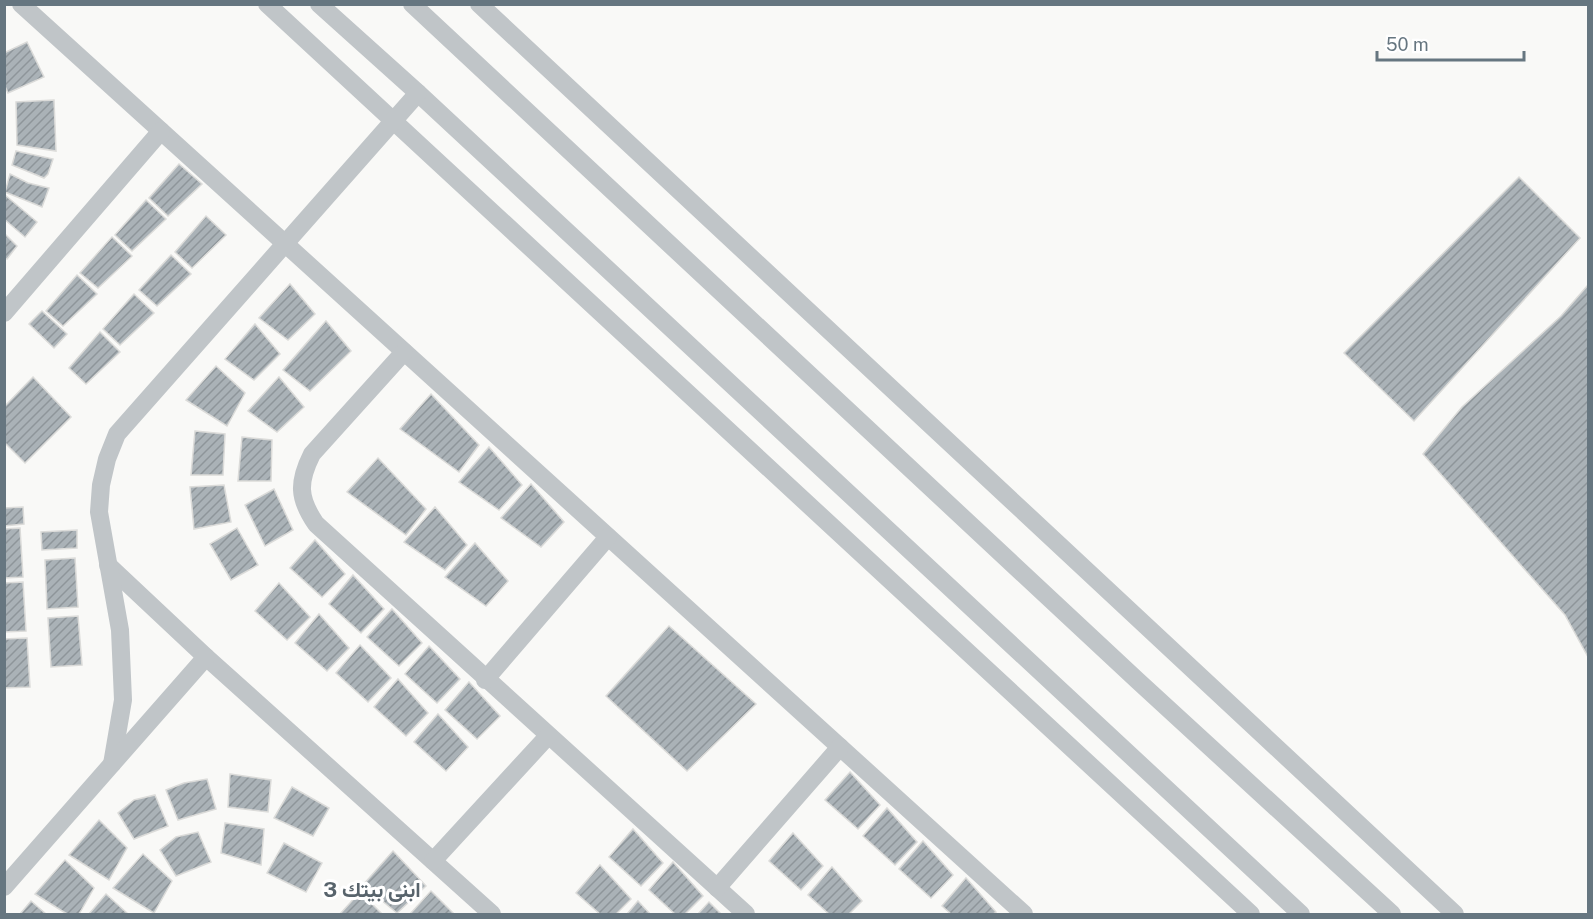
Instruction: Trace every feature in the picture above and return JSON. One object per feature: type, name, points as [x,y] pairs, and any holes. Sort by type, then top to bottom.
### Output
[{"type":"street","points":[[21,4],[1024,915]]},
{"type":"street","points":[[267,4],[1251,915]]},
{"type":"street","points":[[319,4],[418,93],[1298,914]]},
{"type":"street","points":[[412,4],[1129,673],[1392,915]]},
{"type":"street","points":[[479,4],[1455,915]]},
{"type":"street","points":[[112,764],[123,700],[120,630],[99,512],[101,485],[107,459],[117,434],[418,93]]},
{"type":"street","points":[[4,313],[161,132]]},
{"type":"street","points":[[404,352],[312,454],[303,471],[301,490],[305,509],[316,524],[485,680],[746,915]]},
{"type":"street","points":[[485,680],[608,537]]},
{"type":"street","points":[[108,565],[206,657],[492,915]]},
{"type":"street","points":[[4,887],[206,657]]},
{"type":"street","points":[[433,861],[548,736]]},
{"type":"street","points":[[717,888],[840,747]]},
{"type":"building","points":[[27,42],[44,77],[8,93],[4,84],[4,53]]},
{"type":"building","points":[[54,100],[56,151],[17,145],[16,102]]},
{"type":"building","points":[[16,151],[53,159],[48,174],[44,178],[12,165]]},
{"type":"building","points":[[179,164],[202,184],[168,216],[149,198]]},
{"type":"building","points":[[10,174],[28,183],[49,188],[42,207],[5,192]]},
{"type":"building","points":[[1519,177],[1580,238],[1414,421],[1344,353]]},
{"type":"building","points":[[5,195],[37,222],[25,237],[4,219]]},
{"type":"building","points":[[146,200],[166,219],[132,251],[115,235]]},
{"type":"building","points":[[206,216],[226,235],[192,268],[175,252]]},
{"type":"building","points":[[4,233],[17,246],[7,259],[4,257]]},
{"type":"building","points":[[112,237],[132,256],[98,288],[80,273]]},
{"type":"building","points":[[171,255],[191,274],[157,306],[139,290]]},
{"type":"building","points":[[77,275],[97,294],[63,326],[46,311]]},
{"type":"building","points":[[290,284],[315,314],[288,340],[259,318]]},
{"type":"building","points":[[1588,285],[1588,657],[1565,615],[1423,454],[1462,407],[1561,316]]},
{"type":"building","points":[[134,294],[154,313],[120,345],[103,329]]},
{"type":"building","points":[[42,311],[67,334],[54,348],[29,324]]},
{"type":"building","points":[[326,321],[351,351],[310,391],[283,370]]},
{"type":"building","points":[[255,324],[280,354],[254,380],[225,359]]},
{"type":"building","points":[[100,332],[120,352],[86,384],[69,368]]},
{"type":"building","points":[[216,366],[245,393],[227,426],[186,400]]},
{"type":"building","points":[[33,377],[71,417],[25,463],[4,442],[4,407]]},
{"type":"building","points":[[279,377],[304,407],[277,432],[248,411]]},
{"type":"building","points":[[431,394],[479,445],[459,472],[400,429]]},
{"type":"building","points":[[195,431],[225,434],[223,475],[191,475]]},
{"type":"building","points":[[242,437],[272,440],[271,481],[238,481]]},
{"type":"building","points":[[489,447],[522,485],[499,510],[459,482]]},
{"type":"building","points":[[378,458],[426,509],[406,535],[347,492]]},
{"type":"building","points":[[531,484],[564,522],[541,547],[501,518]]},
{"type":"building","points":[[224,485],[231,522],[194,529],[190,487]]},
{"type":"building","points":[[274,489],[293,530],[265,546],[245,505]]},
{"type":"building","points":[[23,507],[24,524],[4,526],[4,508]]},
{"type":"building","points":[[435,507],[467,545],[445,570],[404,542]]},
{"type":"building","points":[[20,528],[23,577],[4,578],[4,529]]},
{"type":"building","points":[[237,528],[258,565],[231,580],[210,544]]},
{"type":"building","points":[[77,530],[77,548],[42,550],[41,532]]},
{"type":"building","points":[[315,540],[345,574],[322,597],[290,568]]},
{"type":"building","points":[[475,543],[508,581],[486,606],[445,577]]},
{"type":"building","points":[[75,558],[78,607],[47,609],[45,560]]},
{"type":"building","points":[[353,575],[384,609],[361,633],[329,604]]},
{"type":"building","points":[[23,582],[26,631],[4,632],[4,583]]},
{"type":"building","points":[[279,583],[310,617],[287,640],[255,611]]},
{"type":"building","points":[[392,609],[422,643],[399,666],[367,637]]},
{"type":"building","points":[[319,614],[349,648],[327,671],[295,643]]},
{"type":"building","points":[[78,616],[82,665],[51,667],[48,618]]},
{"type":"building","points":[[669,626],[756,704],[687,771],[606,696]]},
{"type":"building","points":[[27,638],[30,687],[4,688],[4,639]]},
{"type":"building","points":[[360,645],[391,678],[368,702],[336,673]]},
{"type":"building","points":[[429,646],[460,679],[437,703],[405,674]]},
{"type":"building","points":[[398,679],[428,713],[406,736],[374,707]]},
{"type":"building","points":[[469,682],[500,716],[477,739],[445,710]]},
{"type":"building","points":[[438,714],[468,747],[446,771],[414,742]]},
{"type":"building","points":[[850,772],[880,805],[858,829],[825,800]]},
{"type":"building","points":[[230,774],[271,780],[268,812],[228,807]]},
{"type":"building","points":[[207,779],[216,809],[178,820],[166,790],[184,783]]},
{"type":"building","points":[[292,787],[329,808],[313,836],[274,818]]},
{"type":"building","points":[[155,795],[168,826],[134,839],[118,813],[134,800]]},
{"type":"building","points":[[887,808],[917,842],[895,865],[863,836]]},
{"type":"building","points":[[99,820],[127,848],[109,880],[69,855]]},
{"type":"building","points":[[225,823],[264,829],[261,865],[221,853]]},
{"type":"building","points":[[633,829],[663,863],[641,886],[609,857]]},
{"type":"building","points":[[198,832],[211,862],[176,876],[160,850],[176,837]]},
{"type":"building","points":[[793,833],[823,866],[801,890],[769,861]]},
{"type":"building","points":[[923,841],[953,875],[931,898],[899,869]]},
{"type":"building","points":[[284,843],[322,863],[306,892],[267,873]]},
{"type":"building","points":[[393,851],[426,886],[397,913],[363,885]]},
{"type":"building","points":[[143,854],[172,881],[154,913],[113,888]]},
{"type":"building","points":[[65,860],[94,888],[79,914],[67,914],[35,894]]},
{"type":"building","points":[[673,862],[703,896],[685,914],[675,914],[649,890]]},
{"type":"building","points":[[600,865],[631,899],[616,914],[600,914],[576,893]]},
{"type":"building","points":[[832,867],[862,901],[849,914],[829,914],[808,895]]},
{"type":"building","points":[[966,878],[996,912],[993,914],[951,914],[942,906]]},
{"type":"building","points":[[431,891],[454,914],[410,914]]},
{"type":"building","points":[[360,892],[382,914],[340,914]]},
{"type":"building","points":[[106,894],[128,914],[89,914]]},
{"type":"building","points":[[31,901],[46,914],[20,914]]},
{"type":"building","points":[[638,901],[650,914],[627,914]]},
{"type":"building","points":[[709,902],[721,914],[698,914]]},
{"type":"district","name":"ابنى بيتك 3","points":[[372,890]]}]
